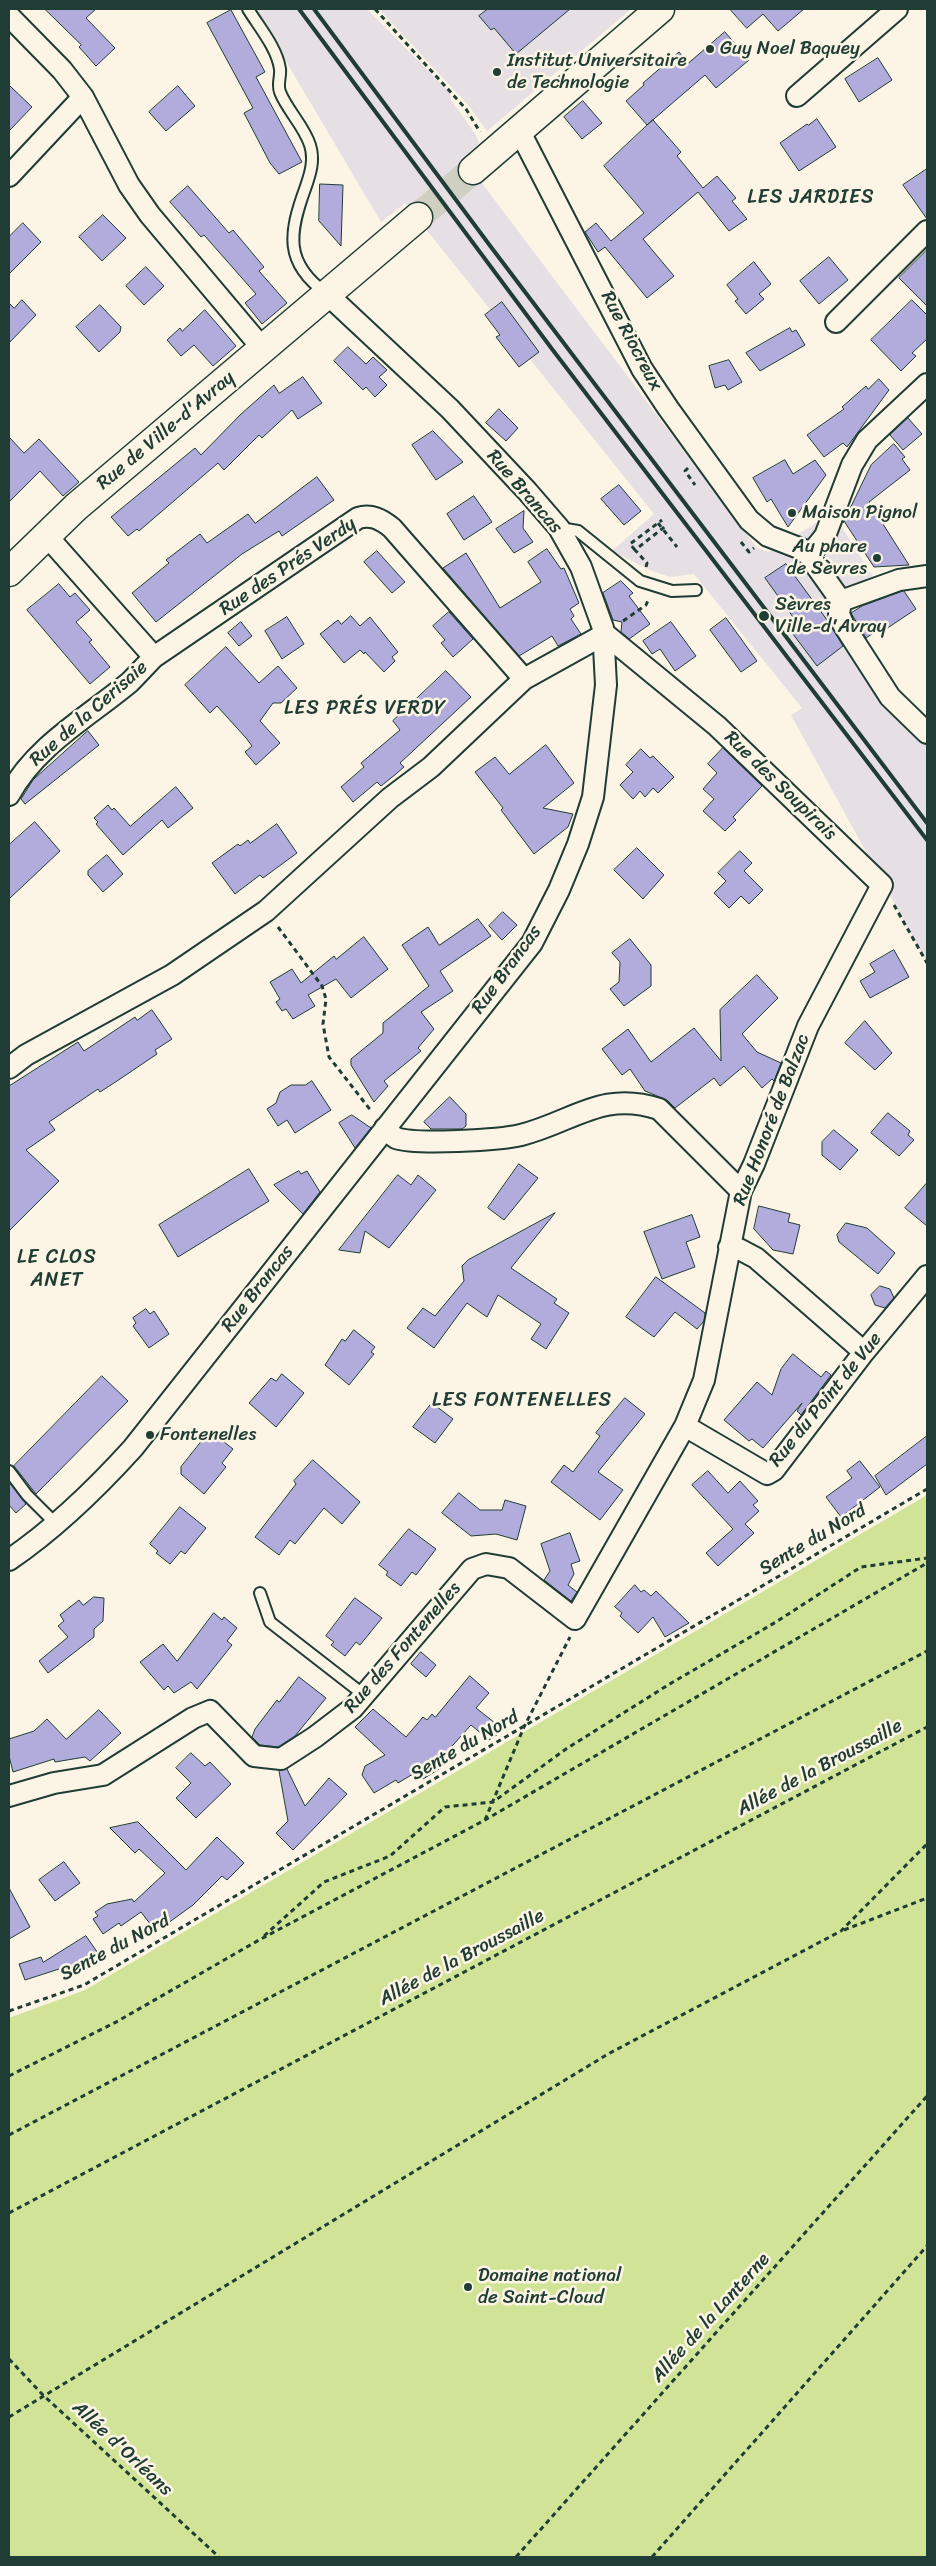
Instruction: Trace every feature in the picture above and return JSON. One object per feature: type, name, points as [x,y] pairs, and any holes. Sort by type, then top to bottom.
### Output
[{"type":"main road","points":[[482,161],[660,9]]},
{"type":"main road","name":"Rue de Ville-d'Avray","points":[[11,564],[418,217]]},
{"type":"street","points":[[797,96],[897,9]]},
{"type":"street","points":[[9,16],[62,70],[82,97],[129,185],[150,215],[263,349]]},
{"type":"street","points":[[9,176],[82,97]]},
{"type":"street","name":"Rue Riocreux","points":[[519,130],[642,369],[749,520],[761,542],[804,550],[809,556]]},
{"type":"street","points":[[836,322],[927,231]]},
{"type":"street","name":"Rue Brancas","points":[[9,1560],[86,1498],[133,1448],[532,943],[559,890],[578,844],[593,797],[611,630],[581,567],[559,528],[450,408],[327,294]]},
{"type":"street","points":[[927,384],[867,440],[852,465],[825,536],[809,556],[841,601],[839,614],[890,697],[927,733]]},
{"type":"street","name":"Rue des Prés Verdy","points":[[154,657],[358,518],[368,516],[385,522],[392,528],[524,679]]},
{"type":"street","points":[[46,535],[154,657]]},
{"type":"street","points":[[841,601],[899,580],[927,576]]},
{"type":"street","points":[[9,1068],[26,1055],[172,975],[266,911],[390,798],[431,768],[524,679],[611,630]]},
{"type":"street","name":"Rue des Soupirais","points":[[611,630],[717,726],[882,885]]},
{"type":"street","name":"Rue de la Cerisaie","points":[[9,796],[19,777],[61,736],[131,681],[154,657]]},
{"type":"street","name":"Rue Honoré de Balzac","points":[[685,1426],[704,1380],[741,1191],[754,1164],[808,1026],[882,885]]},
{"type":"street","points":[[385,1128],[396,1138],[426,1142],[520,1135],[589,1108],[623,1101],[643,1103],[659,1109],[741,1191]]},
{"type":"street","points":[[729,1247],[739,1249],[756,1258],[864,1352]]},
{"type":"street","name":"Rue du Point de Vue","points":[[685,1426],[767,1474],[774,1470],[864,1352],[927,1276]]},
{"type":"street","points":[[575,1619],[685,1426]]},
{"type":"street","name":"Rue des Fontenelles","points":[[9,1796],[54,1782],[103,1775],[194,1718],[210,1711],[254,1756],[281,1759],[353,1708],[472,1569],[486,1564],[508,1568],[575,1619]]},
{"type":"lane","points":[[248,9],[275,54],[280,69],[279,90],[310,144],[311,166],[293,223],[293,246],[300,266],[314,285],[327,294]]},
{"type":"lane","points":[[559,528],[578,531],[640,581],[672,591],[696,590]]},
{"type":"lane","points":[[9,1471],[27,1495],[56,1524]]},
{"type":"lane","points":[[260,1593],[270,1622],[364,1695]]},
{"type":"path","points":[[375,9],[466,109],[482,161]]},
{"type":"path","points":[[685,471],[697,487]]},
{"type":"path","points":[[662,520],[630,544],[637,552],[667,525]]},
{"type":"path","points":[[658,523],[677,548]]},
{"type":"path","points":[[745,547],[749,552],[761,542]]},
{"type":"path","points":[[611,630],[646,605]]},
{"type":"path","points":[[882,885],[927,963]]},
{"type":"path","points":[[266,911],[322,986],[326,998],[323,1024],[329,1057],[385,1128]]},
{"type":"path","name":"Sente du Nord","points":[[9,2011],[84,1985],[927,1489]]},
{"type":"path","points":[[259,1940],[324,1882],[390,1856],[445,1807],[493,1802],[566,1749],[668,1685],[776,1622],[861,1567],[927,1558]]},
{"type":"path","points":[[9,2076],[118,2021],[259,1940],[485,1820],[927,1563]]},
{"type":"path","points":[[485,1820],[524,1727],[572,1633],[575,1619]]},
{"type":"path","points":[[9,2136],[927,1651]]},
{"type":"path","name":"Allée de la Broussaille","points":[[9,2213],[927,1727]]},
{"type":"path","points":[[841,1931],[927,1844]]},
{"type":"path","points":[[9,2417],[608,2054],[841,1931],[927,1898]]},
{"type":"path","name":"Allée de la Lanterne","points":[[516,2557],[927,2096]]},
{"type":"path","points":[[652,2557],[927,2246]]},
{"type":"path","name":"Allée d'Orléans","points":[[9,2358],[43,2395],[219,2557]]},
{"type":"shaded area","points":[[255,9],[367,9],[450,93],[451,100],[476,135],[479,143],[463,158],[757,548],[768,552],[833,513],[880,588],[839,614],[927,741],[927,963],[791,715],[802,708],[694,574],[670,577],[652,571],[612,551],[654,514],[405,203],[381,222]]},
{"type":"shaded area","name":"Institut Universitaire de Technologie","points":[[379,9],[631,9],[487,131],[468,105]]},
{"type":"green space","name":"Domaine national de Saint-Cloud","points":[[927,1495],[927,2557],[9,2557],[9,2018],[85,1990]]},
{"type":"building","points":[[45,9],[96,9],[86,18],[115,48],[96,66],[79,47],[81,45]]},
{"type":"building","points":[[488,9],[570,9],[516,54],[494,28],[491,30],[479,16]]},
{"type":"building","points":[[730,9],[804,9],[778,31],[763,14],[747,28]]},
{"type":"building","points":[[231,10],[265,72],[256,77],[302,162],[279,174],[270,163],[244,113],[253,108],[207,23]]},
{"type":"building","points":[[725,32],[749,60],[716,88],[705,75],[647,125],[626,101],[644,85],[643,83],[679,52],[688,63]]},
{"type":"building","points":[[878,58],[892,80],[859,102],[845,79]]},
{"type":"building","points":[[9,85],[32,107],[9,131]]},
{"type":"building","points":[[178,86],[195,106],[166,131],[149,112]]},
{"type":"building","points":[[583,101],[602,123],[582,139],[564,117]]},
{"type":"building","points":[[817,119],[836,147],[799,171],[780,143]]},
{"type":"building","points":[[653,120],[681,152],[677,156],[703,188],[717,176],[736,198],[732,201],[747,219],[729,231],[698,192],[643,239],[674,276],[647,298],[605,247],[598,252],[585,232],[596,223],[611,241],[644,213],[604,166]]},
{"type":"building","points":[[927,169],[927,219],[903,185]]},
{"type":"building","points":[[320,184],[343,185],[341,246],[319,221]]},
{"type":"building","points":[[188,186],[229,233],[233,230],[264,267],[259,271],[287,303],[262,324],[245,303],[256,294],[204,235],[201,237],[170,202]]},
{"type":"building","points":[[103,215],[126,238],[102,261],[79,237]]},
{"type":"building","points":[[23,223],[41,242],[9,274],[9,237]]},
{"type":"building","points":[[927,250],[927,306],[899,278]]},
{"type":"building","points":[[829,257],[848,280],[819,304],[800,281]]},
{"type":"building","points":[[754,262],[771,284],[759,294],[764,299],[746,314],[735,301],[738,299],[727,285]]},
{"type":"building","points":[[146,267],[164,286],[144,305],[126,286]]},
{"type":"building","points":[[22,300],[36,315],[9,343],[9,303],[14,308]]},
{"type":"building","points":[[912,300],[927,315],[927,339],[912,353],[916,356],[901,371],[871,340]]},
{"type":"building","points":[[502,302],[539,352],[519,367],[496,337],[500,335],[485,315]]},
{"type":"building","points":[[100,305],[121,327],[120,332],[99,352],[76,327]]},
{"type":"building","points":[[205,310],[236,346],[213,366],[194,345],[181,356],[167,340],[180,328],[182,331]]},
{"type":"building","points":[[790,328],[792,332],[796,330],[805,345],[760,371],[746,353]]},
{"type":"building","points":[[348,347],[366,364],[373,357],[387,370],[379,377],[387,385],[375,397],[366,387],[363,390],[334,361]]},
{"type":"building","points":[[729,360],[742,382],[728,390],[725,385],[715,388],[709,366]]},
{"type":"building","points":[[303,377],[322,403],[298,419],[292,410],[262,438],[259,435],[224,470],[218,463],[139,531],[137,529],[128,536],[111,517],[195,448],[201,455],[241,414],[274,385],[279,393]]},
{"type":"building","points":[[879,379],[889,390],[847,447],[843,443],[824,457],[807,435],[844,409],[842,407],[866,386],[868,389]]},
{"type":"building","points":[[499,409],[518,428],[506,441],[486,423]]},
{"type":"building","points":[[908,418],[922,434],[903,450],[890,435]]},
{"type":"building","points":[[433,431],[463,462],[436,480],[412,445]]},
{"type":"building","points":[[9,437],[24,453],[39,439],[79,482],[63,496],[40,471],[9,502]]},
{"type":"building","points":[[894,444],[905,457],[902,459],[910,470],[869,502],[909,565],[874,567],[844,521],[843,523],[871,465]]},
{"type":"building","points":[[785,460],[793,474],[815,460],[826,475],[788,527],[771,499],[767,502],[753,478]]},
{"type":"building","points":[[317,477],[334,500],[282,536],[279,531],[242,554],[156,622],[132,593],[169,563],[166,560],[200,534],[207,543],[248,514],[255,523]]},
{"type":"building","points":[[619,485],[641,511],[624,525],[601,499]]},
{"type":"building","points":[[474,496],[492,522],[464,540],[447,514]]},
{"type":"building","points":[[524,511],[523,528],[533,542],[514,553],[496,529]]},
{"type":"building","points":[[547,549],[561,569],[564,568],[579,603],[570,609],[574,616],[571,619],[581,634],[558,646],[552,636],[519,656],[443,568],[466,553],[500,608],[541,582],[528,562]]},
{"type":"building","points":[[377,551],[405,582],[392,593],[364,562]]},
{"type":"building","points":[[786,564],[830,624],[843,646],[817,666],[790,630],[798,624],[765,578]]},
{"type":"building","points":[[621,581],[633,593],[629,596],[650,624],[629,639],[621,632],[622,622],[613,620],[603,593]]},
{"type":"building","points":[[59,584],[70,597],[75,593],[90,610],[76,622],[92,640],[89,642],[110,667],[90,684],[27,610]]},
{"type":"building","points":[[904,591],[916,609],[886,629],[884,626],[866,638],[851,613],[862,606]]},
{"type":"building","points":[[449,612],[473,639],[453,657],[441,643],[445,640],[433,626]]},
{"type":"building","points":[[351,616],[360,626],[370,617],[398,652],[392,657],[395,661],[384,672],[365,652],[364,654],[360,650],[344,663],[320,634],[338,620],[341,624]]},
{"type":"building","points":[[287,617],[304,644],[282,659],[265,631]]},
{"type":"building","points":[[726,618],[757,661],[741,672],[710,630]]},
{"type":"building","points":[[241,622],[252,636],[239,646],[228,633]]},
{"type":"building","points":[[671,622],[696,656],[675,671],[660,649],[652,654],[643,641]]},
{"type":"building","points":[[226,647],[259,683],[278,666],[297,688],[281,703],[273,703],[260,721],[280,743],[256,765],[245,752],[252,746],[246,738],[217,706],[210,713],[185,685]]},
{"type":"building","points":[[446,671],[471,697],[400,763],[404,767],[381,786],[377,782],[353,802],[341,787],[364,767],[361,763],[400,730],[393,721]]},
{"type":"building","points":[[88,731],[99,745],[25,804],[21,799],[33,780]]},
{"type":"building","points":[[546,745],[574,783],[543,808],[573,814],[568,827],[534,854],[501,810],[503,808],[475,772],[495,757],[509,774]]},
{"type":"building","points":[[723,748],[762,786],[733,817],[736,820],[725,831],[703,811],[714,799],[703,789],[717,773],[708,764]]},
{"type":"building","points":[[641,749],[650,758],[653,756],[674,777],[658,793],[653,788],[645,797],[640,791],[633,799],[620,785],[633,772],[626,765]]},
{"type":"building","points":[[176,787],[193,808],[168,828],[162,820],[123,855],[96,824],[98,822],[94,818],[108,805],[112,810],[114,808],[130,826]]},
{"type":"building","points":[[35,822],[60,851],[9,899],[9,845]]},
{"type":"building","points":[[277,824],[297,853],[263,878],[260,875],[235,894],[212,863],[238,844],[240,846],[248,840],[250,843]]},
{"type":"building","points":[[637,848],[664,875],[643,899],[614,870]]},
{"type":"building","points":[[740,851],[752,863],[744,871],[763,890],[749,904],[741,896],[729,908],[714,893],[726,881],[718,873]]},
{"type":"building","points":[[107,855],[123,874],[103,892],[88,875],[88,871]]},
{"type":"building","points":[[503,912],[517,925],[502,940],[489,926]]},
{"type":"building","points":[[478,919],[491,936],[440,971],[453,991],[421,1012],[434,1029],[418,1048],[421,1051],[384,1081],[388,1086],[374,1102],[351,1065],[351,1059],[383,1033],[383,1023],[429,986],[402,945],[428,927],[439,945]]},
{"type":"building","points":[[364,937],[388,969],[351,998],[336,979],[308,995],[315,1006],[293,1019],[286,1009],[282,1011],[276,1002],[280,999],[270,982],[292,969],[301,983],[334,956],[336,959]]},
{"type":"building","points":[[630,939],[651,965],[651,986],[624,1006],[610,989],[619,982],[620,962],[612,953]]},
{"type":"building","points":[[894,950],[909,977],[870,998],[860,981],[875,972],[870,964]]},
{"type":"building","points":[[757,975],[778,998],[742,1034],[757,1052],[781,1063],[774,1081],[772,1079],[762,1088],[744,1066],[720,1086],[714,1078],[675,1108],[667,1100],[645,1091],[630,1069],[622,1075],[602,1049],[628,1029],[651,1062],[694,1028],[721,1061],[720,1010]]},
{"type":"building","points":[[152,1010],[172,1039],[155,1050],[157,1054],[117,1081],[100,1092],[98,1089],[49,1122],[55,1130],[26,1150],[59,1181],[9,1231],[9,1086],[78,1042],[84,1051],[135,1017],[137,1020]]},
{"type":"building","points":[[865,1021],[892,1053],[875,1070],[845,1043]]},
{"type":"building","points":[[312,1081],[331,1110],[295,1133],[287,1120],[278,1126],[267,1109],[276,1103],[280,1092],[291,1085],[305,1085]]},
{"type":"building","points":[[450,1097],[466,1114],[466,1126],[462,1129],[431,1129],[424,1122]]},
{"type":"building","points":[[888,1113],[910,1131],[908,1135],[914,1140],[899,1156],[871,1133]]},
{"type":"building","points":[[352,1115],[371,1128],[355,1148],[339,1123]]},
{"type":"building","points":[[834,1130],[858,1150],[840,1170],[822,1155],[822,1142]]},
{"type":"building","points":[[519,1164],[538,1178],[504,1220],[488,1208]]},
{"type":"building","points":[[249,1169],[269,1201],[178,1257],[159,1225]]},
{"type":"building","points":[[299,1171],[301,1174],[307,1171],[320,1192],[303,1214],[274,1185]]},
{"type":"building","points":[[398,1175],[411,1185],[418,1175],[436,1190],[389,1248],[365,1231],[360,1253],[339,1250]]},
{"type":"building","points":[[927,1183],[927,1226],[905,1208]]},
{"type":"building","points":[[759,1206],[790,1214],[788,1222],[800,1225],[793,1254],[773,1250],[754,1229]]},
{"type":"building","points":[[555,1213],[511,1268],[557,1299],[554,1303],[569,1313],[546,1349],[531,1339],[541,1324],[498,1295],[487,1317],[467,1303],[434,1348],[407,1328],[423,1308],[435,1316],[464,1281],[462,1266],[468,1260]]},
{"type":"building","points":[[692,1215],[700,1237],[686,1242],[695,1267],[662,1279],[644,1232]]},
{"type":"building","points":[[846,1223],[867,1228],[895,1253],[878,1274],[839,1242],[837,1235]]},
{"type":"building","points":[[656,1277],[705,1313],[704,1321],[697,1329],[675,1312],[654,1337],[626,1317]]},
{"type":"building","points":[[880,1286],[890,1289],[894,1298],[885,1308],[875,1305],[871,1295]]},
{"type":"building","points":[[146,1309],[150,1314],[154,1311],[169,1334],[149,1348],[133,1326],[136,1323],[133,1318]]},
{"type":"building","points":[[354,1330],[375,1347],[371,1352],[374,1354],[349,1385],[325,1365],[342,1339],[345,1341]]},
{"type":"building","points":[[793,1354],[821,1377],[826,1371],[831,1375],[801,1415],[797,1411],[802,1403],[763,1448],[752,1439],[749,1441],[724,1420],[757,1382],[772,1395],[781,1369]]},
{"type":"building","points":[[282,1374],[304,1393],[276,1427],[249,1403],[271,1378],[276,1381]]},
{"type":"building","points":[[102,1376],[128,1401],[36,1494],[14,1466]]},
{"type":"building","points":[[625,1398],[645,1414],[598,1472],[623,1490],[600,1520],[551,1482],[564,1465],[573,1472],[600,1436],[596,1433]]},
{"type":"building","points":[[432,1403],[453,1419],[435,1443],[413,1427]]},
{"type":"building","points":[[210,1431],[233,1449],[222,1463],[226,1467],[204,1494],[181,1474],[181,1467]]},
{"type":"building","points":[[927,1436],[927,1464],[886,1495],[875,1476]]},
{"type":"building","points":[[313,1460],[360,1502],[342,1524],[324,1508],[295,1544],[290,1540],[279,1555],[255,1537],[296,1484],[294,1481]]},
{"type":"building","points":[[860,1461],[880,1487],[841,1517],[826,1497],[852,1478],[847,1471]]},
{"type":"building","points":[[708,1471],[728,1493],[740,1481],[758,1501],[753,1505],[759,1511],[745,1524],[754,1533],[718,1566],[706,1553],[733,1529],[692,1485]]},
{"type":"building","points":[[9,1482],[26,1504],[16,1513],[9,1505]]},
{"type":"building","points":[[459,1493],[480,1510],[502,1510],[505,1500],[526,1506],[517,1540],[496,1534],[471,1536],[442,1513]]},
{"type":"building","points":[[180,1507],[206,1528],[185,1554],[181,1551],[170,1564],[156,1553],[158,1551],[150,1544]]},
{"type":"building","points":[[409,1529],[436,1549],[416,1575],[412,1572],[401,1586],[386,1575],[388,1572],[379,1565]]},
{"type":"building","points":[[570,1533],[580,1561],[571,1564],[574,1574],[568,1585],[577,1592],[571,1601],[544,1580],[550,1571],[541,1544]]},
{"type":"building","points":[[635,1585],[641,1592],[644,1590],[651,1596],[656,1591],[689,1623],[665,1637],[653,1617],[638,1633],[620,1616],[622,1613],[615,1607]]},
{"type":"building","points":[[94,1597],[104,1598],[103,1621],[94,1629],[94,1637],[48,1673],[39,1661],[68,1637],[58,1626],[64,1621],[60,1615],[79,1600],[83,1605]]},
{"type":"building","points":[[355,1598],[382,1618],[360,1645],[356,1642],[345,1656],[331,1645],[334,1642],[326,1636]]},
{"type":"building","points":[[214,1613],[222,1620],[224,1617],[237,1628],[227,1641],[232,1645],[197,1689],[191,1682],[174,1693],[168,1686],[164,1690],[140,1662],[163,1644],[177,1661]]},
{"type":"building","points":[[421,1652],[436,1665],[426,1677],[411,1664]]},
{"type":"building","points":[[470,1676],[489,1693],[476,1708],[504,1730],[489,1740],[471,1725],[436,1764],[439,1769],[423,1779],[418,1771],[398,1783],[396,1780],[374,1793],[362,1775],[365,1766],[385,1755],[355,1727],[373,1709],[406,1737],[423,1717],[427,1720],[432,1714],[435,1717]]},
{"type":"building","points":[[299,1677],[326,1698],[295,1736],[278,1747],[260,1745],[252,1737],[255,1729],[277,1700],[279,1702]]},
{"type":"building","points":[[99,1710],[121,1733],[90,1761],[85,1757],[55,1762],[54,1759],[13,1772],[9,1756],[9,1739],[34,1731],[47,1719],[66,1739]]},
{"type":"building","points":[[191,1753],[205,1766],[210,1762],[231,1784],[196,1818],[176,1798],[191,1783],[176,1768]]},
{"type":"building","points":[[287,1769],[305,1806],[329,1778],[347,1794],[293,1850],[276,1833],[288,1821],[279,1771]]},
{"type":"building","points":[[138,1822],[186,1870],[217,1837],[244,1863],[227,1880],[222,1876],[193,1905],[164,1926],[163,1923],[154,1929],[141,1912],[121,1926],[119,1923],[103,1934],[93,1919],[98,1916],[95,1912],[107,1904],[132,1899],[134,1902],[165,1873],[139,1849],[135,1853],[110,1828]]},
{"type":"building","points":[[64,1862],[80,1883],[55,1901],[39,1880]]},
{"type":"building","points":[[9,1888],[30,1927],[9,1939]]},
{"type":"building","points":[[86,1936],[100,1956],[64,1977],[59,1969],[25,1980],[19,1964],[41,1957],[43,1962]]},
{"type":"tunnel","points":[[418,217],[473,170]]},
{"type":"railway","points":[[299,9],[552,349],[927,840]]},
{"type":"railway","points":[[314,9],[491,247],[927,823]]},
{"type":"place","name":"Guy Noel Baquey","points":[[710,49]]},
{"type":"place","name":"Institut Universitaire de Technologie","points":[[497,72]]},
{"type":"place","name":"Maison Pignol","points":[[792,513]]},
{"type":"place","name":"Au phare de Sèvres","points":[[877,558]]},
{"type":"place","name":"Sèvres Ville-d'Avray","points":[[764,616]]},
{"type":"place","name":"Fontenelles","points":[[150,1435]]},
{"type":"place","name":"Domaine national de Saint-Cloud","points":[[468,2287]]},
{"type":"district","name":"LES JARDIES","points":[[811,198]]},
{"type":"district","name":"LES PRÉS VERDY","points":[[365,709]]},
{"type":"district","name":"LE CLOS ANET","points":[[57,1270]]},
{"type":"district","name":"LES FONTENELLES","points":[[522,1401]]}]
